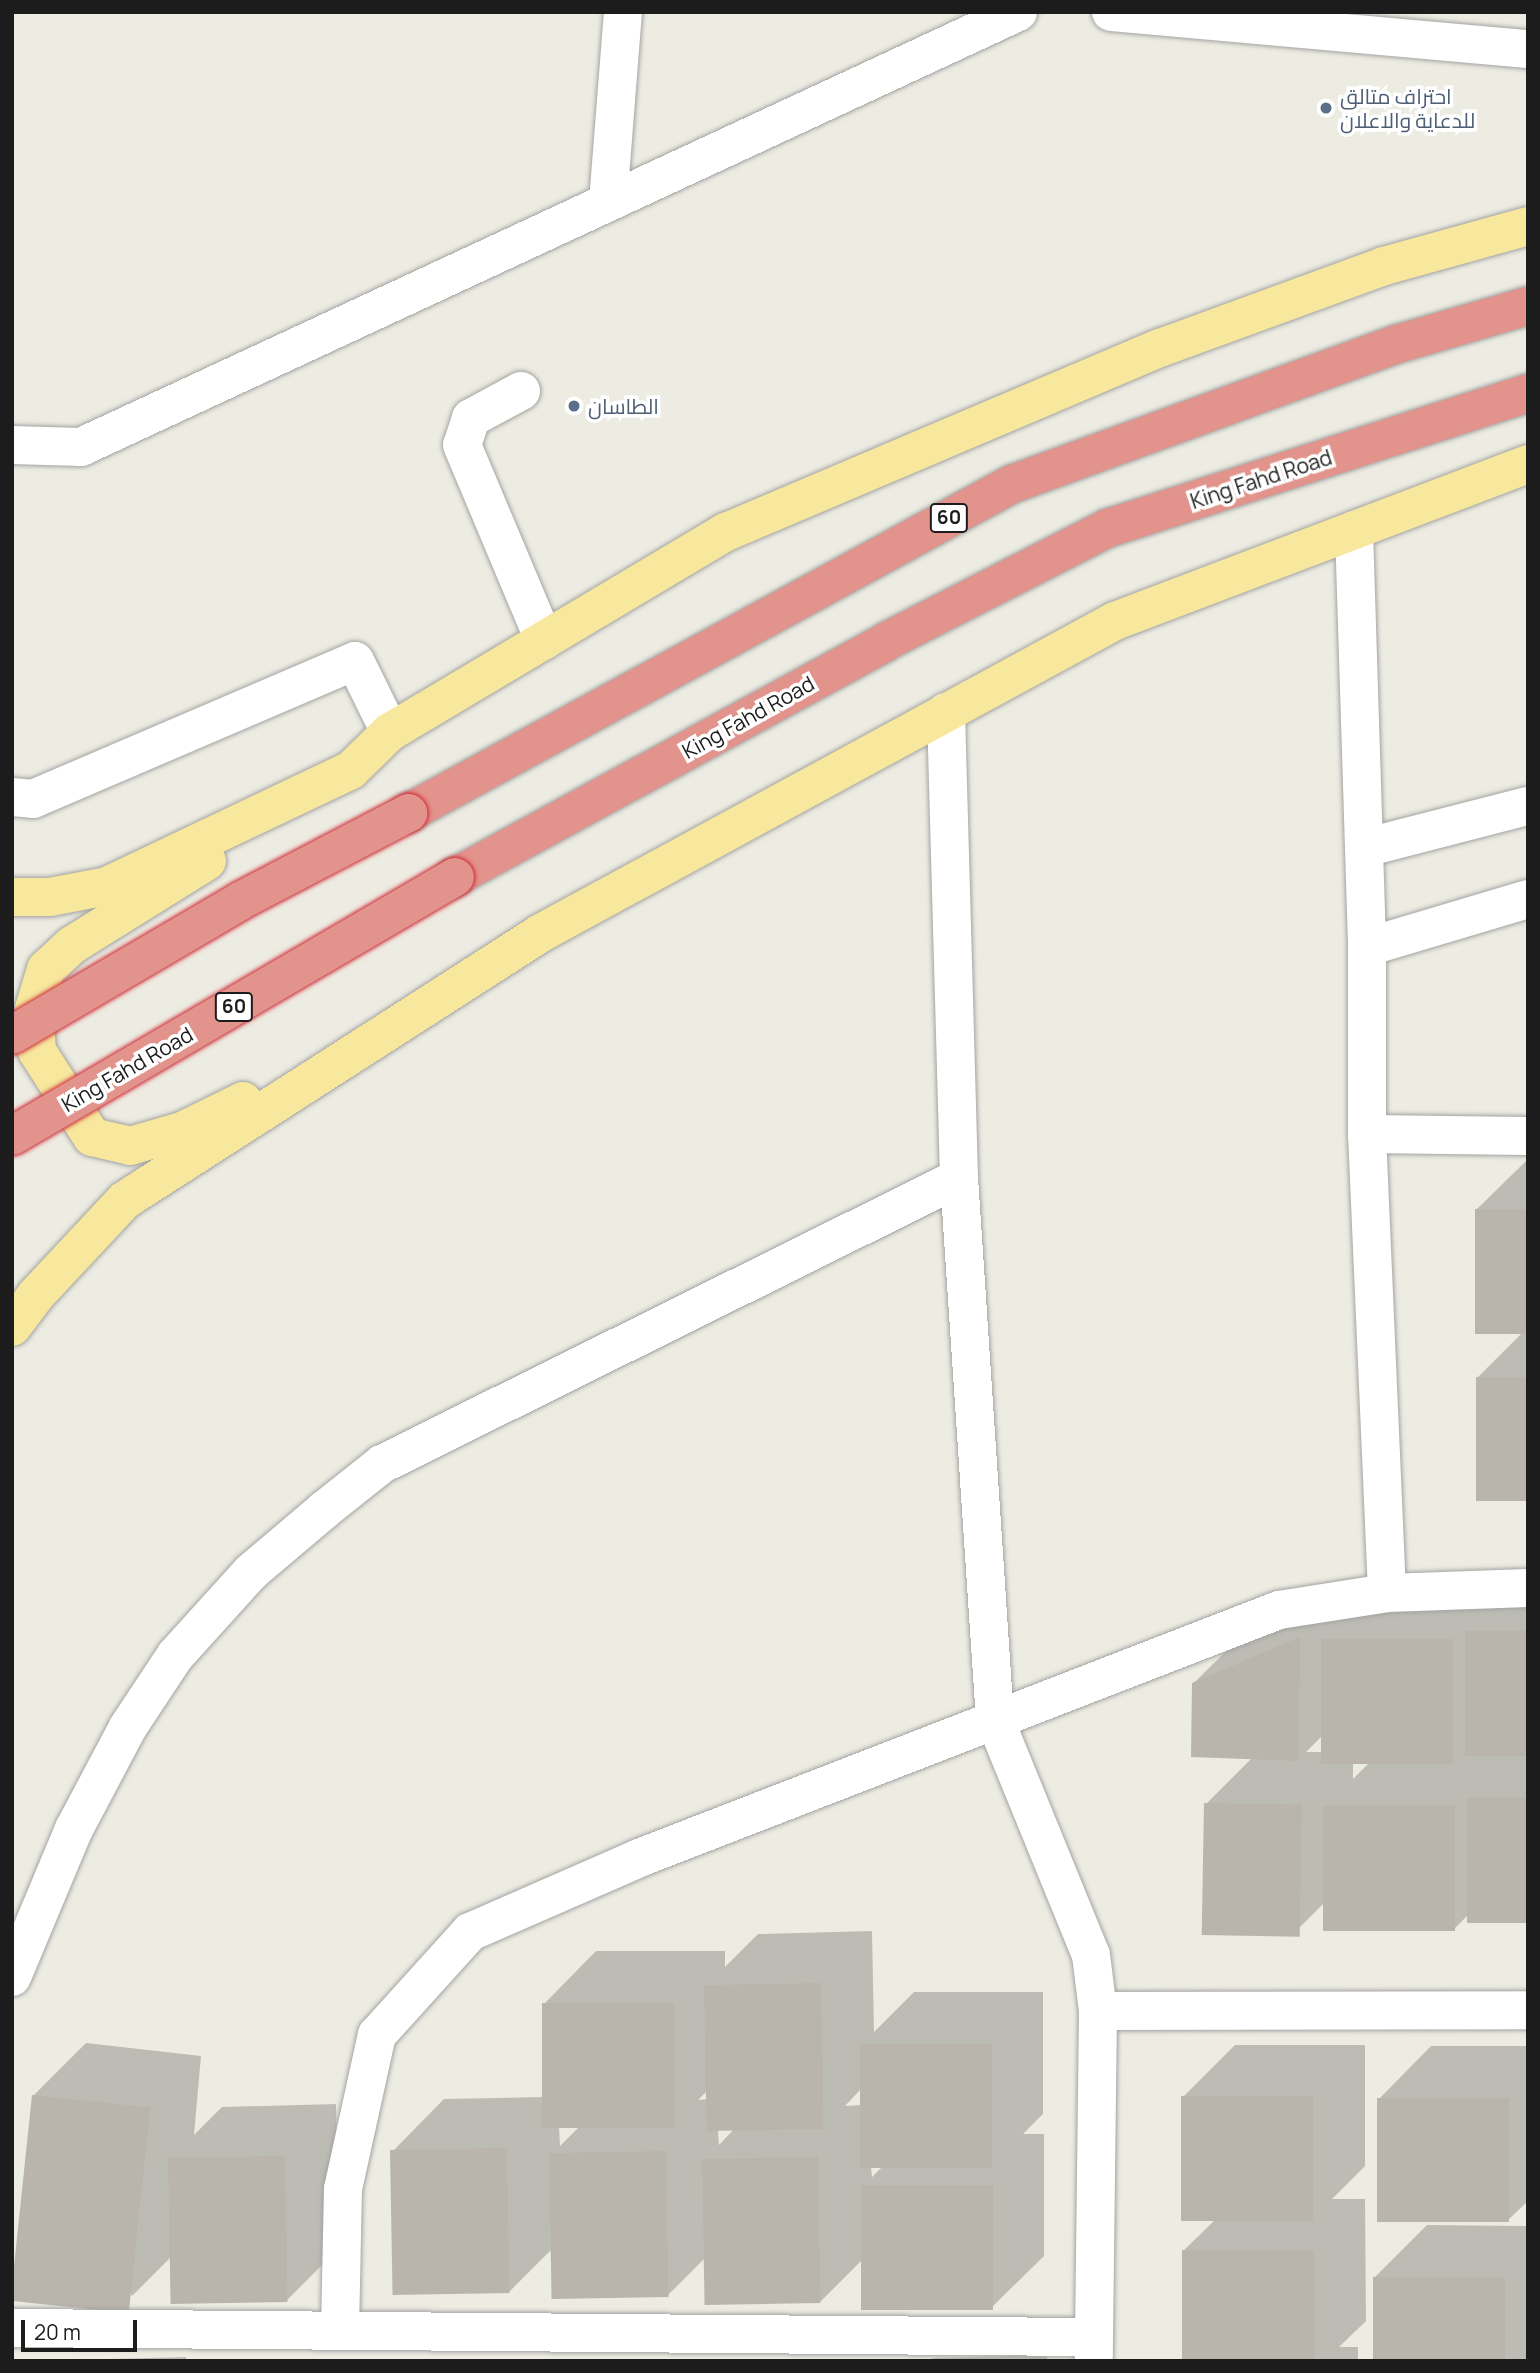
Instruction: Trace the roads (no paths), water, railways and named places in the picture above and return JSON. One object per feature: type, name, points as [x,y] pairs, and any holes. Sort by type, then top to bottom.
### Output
[{"type":"highway","name":"60","points":[[12,1035],[240,901],[408,813],[1012,484],[1398,344],[1528,306]]},
{"type":"highway","name":"King Fahd Road","points":[[12,1136],[455,877],[887,641],[1108,528],[1528,393]]},
{"type":"main road","points":[[416,1017],[182,1131],[130,1146],[92,1136],[37,1051],[34,1009],[46,969],[72,945],[351,770],[390,732],[726,532],[846,485],[1160,348],[1384,266],[1528,226]]},
{"type":"main road","points":[[12,1328],[36,1295],[125,1200],[416,1017],[539,934],[1115,621],[1528,464]]},
{"type":"main road","points":[[12,897],[50,897],[107,886],[351,770]]},
{"type":"street","points":[[608,202],[623,12]]},
{"type":"street","points":[[12,445],[81,447],[1018,12]]},
{"type":"street","points":[[1111,12],[1528,49]]},
{"type":"street","points":[[521,391],[471,418],[462,445],[544,640]]},
{"type":"street","points":[[1354,530],[1367,947],[1367,1134],[1387,1592]]},
{"type":"street","points":[[12,797],[33,799],[355,661],[390,732]]},
{"type":"street","points":[[12,2328],[340,2331],[1094,2349],[1098,2011],[1091,1955],[995,1720],[959,1178],[946,712]]},
{"type":"street","points":[[1364,848],[1528,806]]},
{"type":"street","points":[[1367,947],[1528,899]]},
{"type":"street","points":[[1367,1134],[1528,1136]]},
{"type":"street","points":[[12,1978],[74,1829],[128,1727],[176,1656],[251,1572],[324,1510],[382,1464],[959,1178]]},
{"type":"street","points":[[340,2331],[343,2189],[377,2035],[470,1932],[639,1858],[1279,1610],[1387,1592],[1528,1588]]},
{"type":"street","points":[[1098,2011],[1528,2010]]},
{"type":"place","name":"احتراف متالق للدعاية والاعلان","points":[[1326,108]]},
{"type":"place","name":"الطاسان","points":[[574,406]]}]
